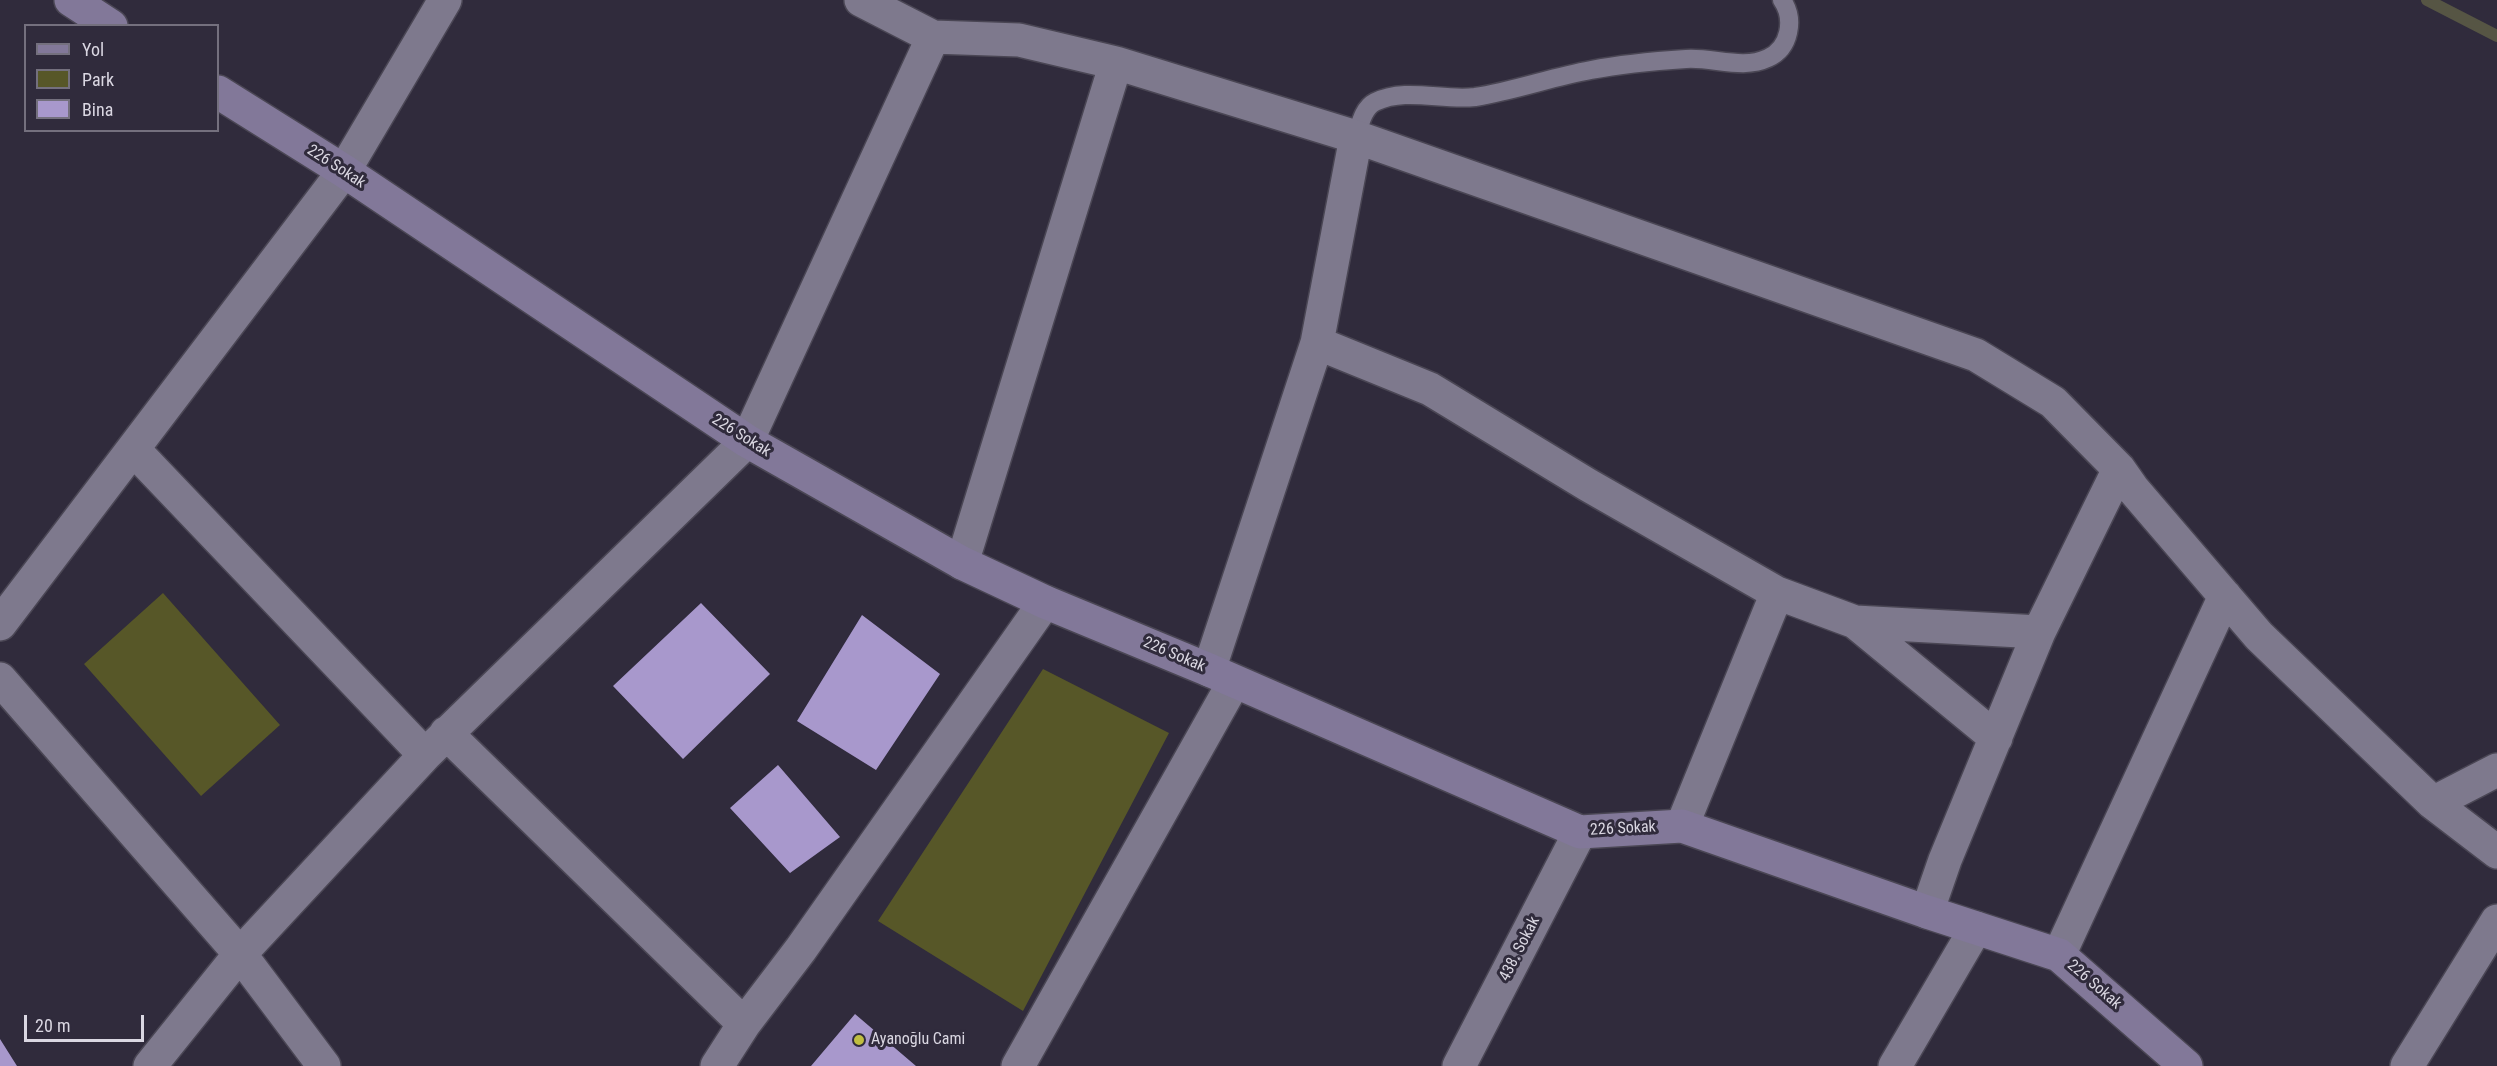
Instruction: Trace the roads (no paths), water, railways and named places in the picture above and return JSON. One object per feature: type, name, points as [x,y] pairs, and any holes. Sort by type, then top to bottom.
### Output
[{"type":"street","points":[[71,0],[108,24]]},
{"type":"street","points":[[0,624],[344,171],[446,0]]},
{"type":"street","points":[[861,0],[933,37],[1019,40],[1116,63],[1356,137],[1976,355],[2053,402],[2119,469],[2133,489],[2259,636],[2433,803],[2497,852]]},
{"type":"street","points":[[150,1066],[240,954],[436,744],[747,441],[933,37]]},
{"type":"street","points":[[962,563],[1116,63]]},
{"type":"street","name":"226 Sokak","points":[[219,93],[344,171],[747,441],[962,563],[1045,602],[1222,676],[1580,832],[1682,826],[1927,912],[2059,955],[2186,1066]]},
{"type":"street","points":[[1018,1066],[1222,676],[1317,343],[1356,137]]},
{"type":"street","points":[[1317,343],[1430,389],[1588,485],[1777,593],[1855,622],[2039,632]]},
{"type":"street","points":[[133,449],[436,744],[744,1024]]},
{"type":"street","points":[[1927,912],[1945,860],[2039,632],[2119,469]]},
{"type":"street","points":[[1682,826],[1777,593]]},
{"type":"street","points":[[2059,955],[2225,596]]},
{"type":"street","points":[[717,1066],[744,1024],[807,939],[1045,602]]},
{"type":"street","points":[[1855,622],[1996,738]]},
{"type":"street","points":[[0,679],[240,954],[324,1066]]},
{"type":"street","points":[[2433,803],[2497,770]]},
{"type":"street","name":"438. Sokak","points":[[1459,1066],[1580,832]]},
{"type":"street","points":[[2407,1066],[2497,921]]},
{"type":"street","points":[[1895,1066],[1976,928]]},
{"type":"lane","points":[[1356,137],[1368,107],[1376,102],[1398,96],[1474,97],[1593,69],[1660,61],[1692,58],[1757,62],[1770,57],[1781,48],[1788,35],[1789,15],[1782,0]]},
{"type":"waterway","points":[[2427,0],[2497,36]]},
{"type":"place","name":"Ayanoğlu Cami","points":[[859,1040]]}]
